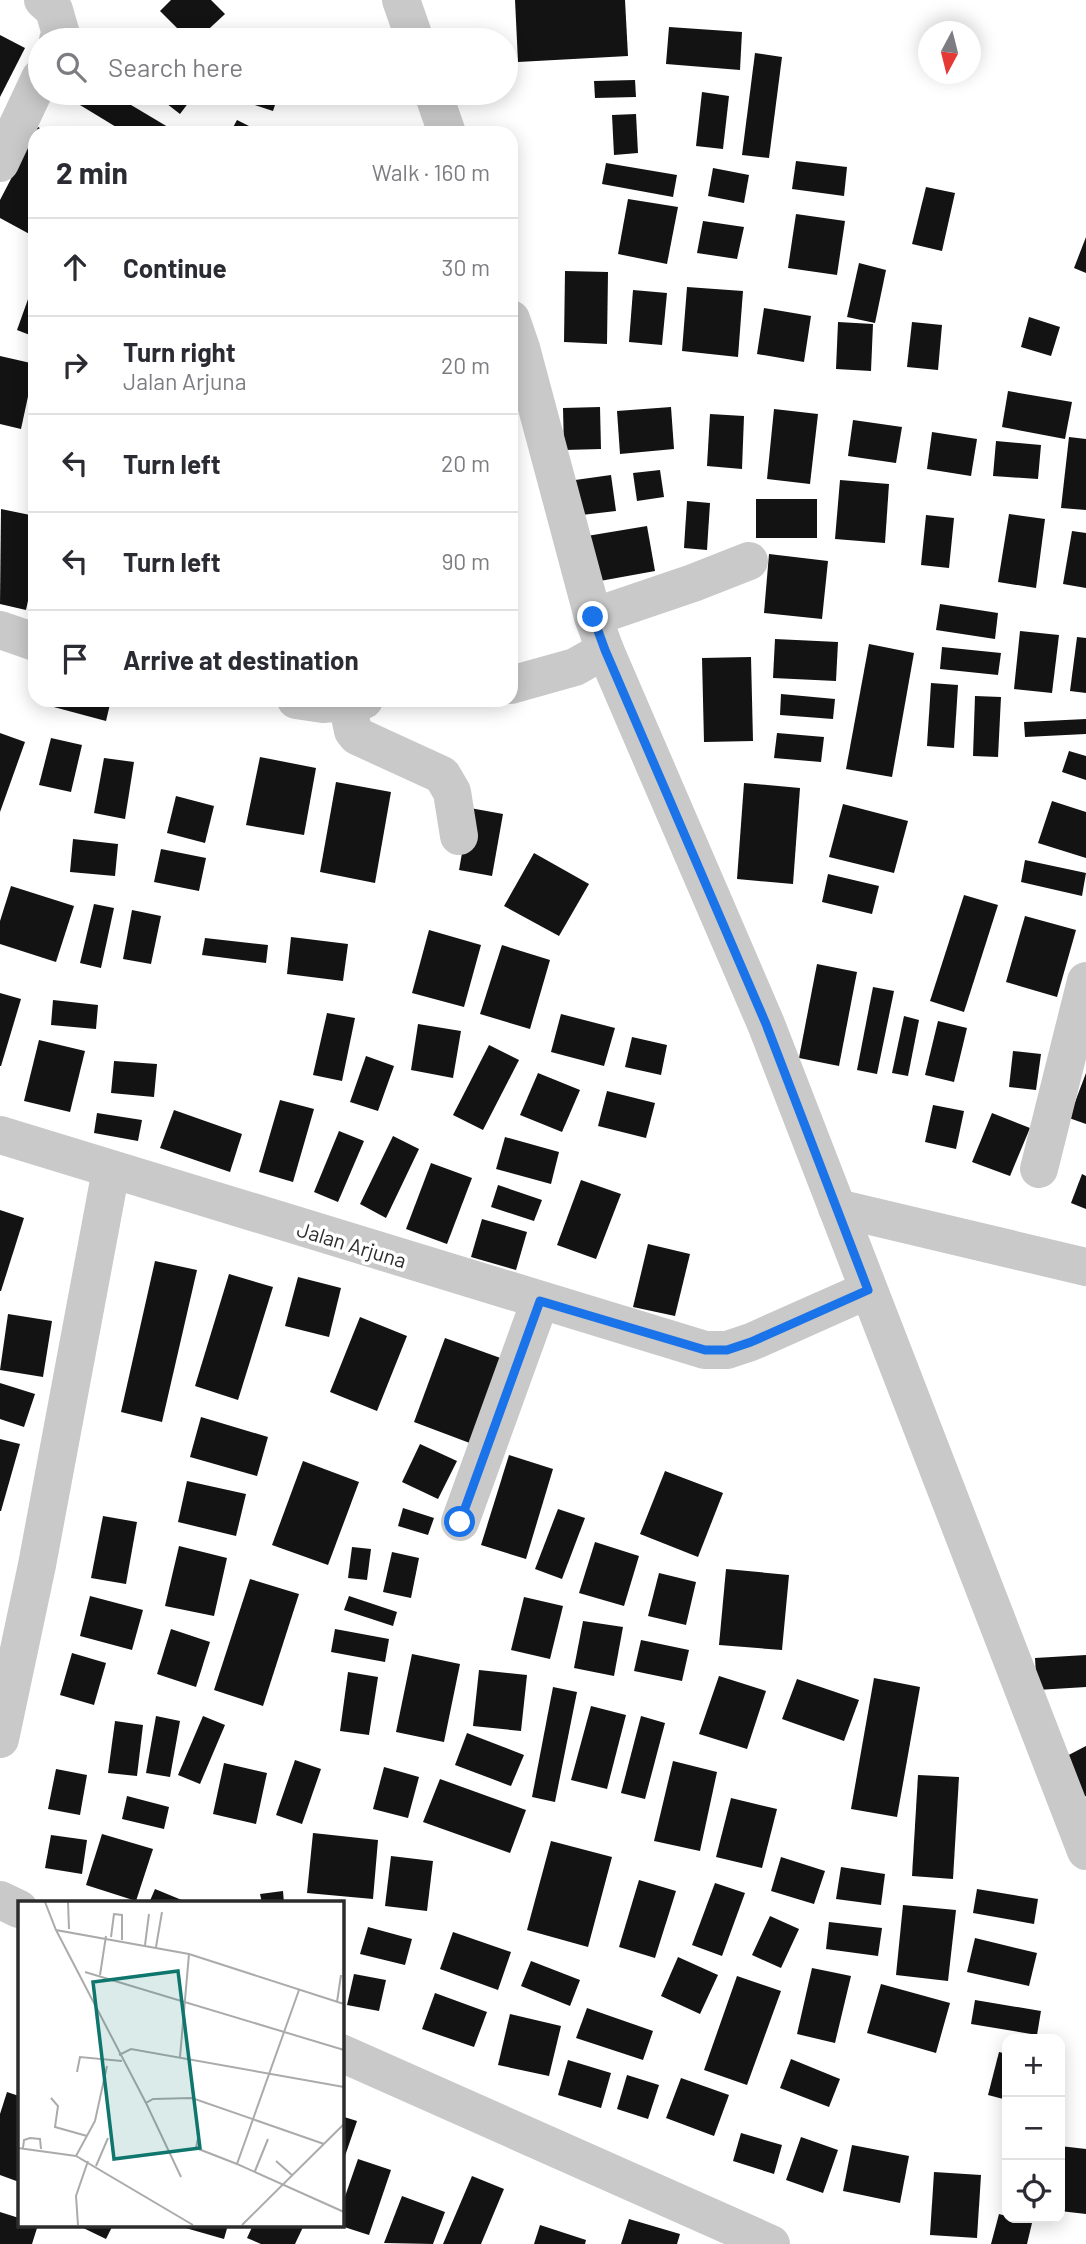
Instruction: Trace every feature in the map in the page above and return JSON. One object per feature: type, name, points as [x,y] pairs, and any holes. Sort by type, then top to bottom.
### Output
[{"type":"street","points":[[43,0],[54,10],[59,28]]},
{"type":"street","points":[[401,0],[411,28]]},
{"type":"street","points":[[0,163],[28,104]]},
{"type":"street","points":[[437,105],[445,126]]},
{"type":"street","points":[[518,339],[591,645],[766,1024],[837,1208],[862,1293],[1086,1851]]},
{"type":"street","points":[[518,682],[591,645],[693,583],[748,561]]},
{"type":"street","points":[[0,630],[28,640]]},
{"type":"street","points":[[355,707],[353,731],[357,736],[442,775],[452,792],[460,836]]},
{"type":"street","points":[[1040,1169],[1086,981]]},
{"type":"street","name":"Jalan Arjuna","points":[[0,1135],[705,1350],[727,1350],[799,1322],[862,1293]]},
{"type":"street","points":[[0,1740],[37,1564],[111,1170]]},
{"type":"street","points":[[837,1208],[1086,1267]]},
{"type":"street","points":[[460,1522],[540,1301]]},
{"type":"street","points":[[0,1900],[18,1909]]},
{"type":"street","points":[[343,2054],[771,2244]]},
{"type":"building","points":[[171,0],[211,0],[225,14],[210,28],[177,28],[160,11]]},
{"type":"building","points":[[515,0],[625,0],[628,56],[518,62]]},
{"type":"building","points":[[669,27],[742,32],[740,70],[666,64]]},
{"type":"building","points":[[0,35],[25,48],[0,97]]},
{"type":"building","points":[[755,53],[782,57],[769,158],[742,155]]},
{"type":"building","points":[[635,80],[636,97],[595,98],[594,81]]},
{"type":"building","points":[[702,92],[729,96],[723,149],[696,146]]},
{"type":"building","points":[[80,105],[131,105],[166,126],[114,126]]},
{"type":"building","points":[[168,105],[187,105],[180,114]]},
{"type":"building","points":[[255,105],[275,105],[273,111]]},
{"type":"building","points":[[636,114],[638,153],[614,155],[612,115]]},
{"type":"building","points":[[237,120],[249,126],[234,126]]},
{"type":"building","points":[[28,146],[28,233],[0,218],[0,200]]},
{"type":"building","points":[[796,161],[847,167],[844,196],[792,189]]},
{"type":"building","points":[[606,163],[677,175],[673,197],[602,184]]},
{"type":"building","points":[[713,168],[749,175],[744,203],[708,196]]},
{"type":"building","points":[[926,187],[955,193],[942,251],[912,244]]},
{"type":"building","points":[[628,199],[678,207],[667,264],[618,254]]},
{"type":"building","points":[[796,214],[845,221],[837,275],[788,268]]},
{"type":"building","points":[[703,221],[744,227],[737,259],[697,253]]},
{"type":"building","points":[[1086,237],[1086,273],[1074,268]]},
{"type":"building","points":[[859,263],[886,270],[875,323],[847,317]]},
{"type":"building","points":[[565,271],[608,272],[607,344],[564,342]]},
{"type":"building","points":[[687,287],[743,291],[738,357],[682,351]]},
{"type":"building","points":[[633,290],[667,293],[662,345],[629,342]]},
{"type":"building","points":[[28,299],[28,334],[17,330]]},
{"type":"building","points":[[764,308],[811,316],[804,362],[757,354]]},
{"type":"building","points":[[1029,317],[1060,327],[1051,356],[1021,347]]},
{"type":"building","points":[[838,322],[873,324],[871,371],[836,369]]},
{"type":"building","points":[[912,322],[942,325],[938,370],[907,367]]},
{"type":"building","points":[[0,356],[28,362],[28,396],[21,429],[0,424]]},
{"type":"building","points":[[1008,391],[1072,402],[1065,439],[1002,427]]},
{"type":"building","points":[[600,407],[601,449],[564,450],[563,408]]},
{"type":"building","points":[[671,407],[674,449],[620,454],[617,411]]},
{"type":"building","points":[[774,409],[818,414],[810,484],[767,479]]},
{"type":"building","points":[[710,414],[744,416],[742,469],[707,466]]},
{"type":"building","points":[[853,420],[902,427],[896,463],[848,456]]},
{"type":"building","points":[[932,432],[977,439],[971,476],[927,469]]},
{"type":"building","points":[[1069,437],[1086,439],[1086,510],[1061,508]]},
{"type":"building","points":[[996,441],[1041,445],[1038,479],[993,476]]},
{"type":"building","points":[[660,470],[664,497],[637,501],[633,473]]},
{"type":"building","points":[[611,475],[616,511],[573,516],[568,481]]},
{"type":"building","points":[[840,480],[889,484],[885,543],[835,539]]},
{"type":"building","points":[[756,499],[817,499],[817,538],[756,538]]},
{"type":"building","points":[[687,501],[710,503],[707,550],[684,548]]},
{"type":"building","points":[[1,509],[28,515],[28,601],[26,610],[0,604]]},
{"type":"building","points":[[1009,514],[1045,519],[1036,588],[998,582]]},
{"type":"building","points":[[926,515],[954,518],[949,568],[921,565]]},
{"type":"building","points":[[647,526],[655,571],[589,583],[581,537]]},
{"type":"building","points":[[1072,531],[1086,533],[1086,588],[1063,584]]},
{"type":"building","points":[[769,554],[828,561],[822,619],[764,613]]},
{"type":"building","points":[[940,604],[998,613],[995,639],[936,630]]},
{"type":"building","points":[[1020,631],[1059,635],[1052,693],[1014,689]]},
{"type":"building","points":[[1077,637],[1086,638],[1086,693],[1070,691]]},
{"type":"building","points":[[775,639],[838,642],[836,681],[773,678]]},
{"type":"building","points":[[869,644],[914,653],[892,777],[846,769]]},
{"type":"building","points":[[942,647],[1001,653],[998,675],[940,669]]},
{"type":"building","points":[[751,657],[753,741],[704,742],[702,658]]},
{"type":"building","points":[[931,683],[958,685],[954,748],[927,746]]},
{"type":"building","points":[[781,694],[835,699],[833,719],[780,715]]},
{"type":"building","points":[[975,696],[1001,697],[998,757],[973,756]]},
{"type":"building","points":[[54,707],[109,707],[106,721]]},
{"type":"building","points":[[1086,719],[1086,734],[1025,737],[1024,722]]},
{"type":"building","points":[[0,733],[25,742],[0,812]]},
{"type":"building","points":[[777,733],[824,737],[821,762],[774,758]]},
{"type":"building","points":[[51,738],[82,745],[71,792],[39,785]]},
{"type":"building","points":[[1069,751],[1086,756],[1086,780],[1062,772]]},
{"type":"building","points":[[260,757],[316,768],[304,835],[246,825]]},
{"type":"building","points":[[104,758],[134,762],[125,819],[94,813]]},
{"type":"building","points":[[336,782],[391,792],[375,883],[320,872]]},
{"type":"building","points":[[744,783],[800,788],[793,884],[737,879]]},
{"type":"building","points":[[176,796],[214,806],[205,843],[167,833]]},
{"type":"building","points":[[1052,801],[1086,812],[1086,858],[1038,843]]},
{"type":"building","points":[[843,804],[908,821],[894,873],[829,857]]},
{"type":"building","points":[[470,808],[503,814],[492,876],[459,870]]},
{"type":"building","points":[[73,839],[118,844],[115,876],[70,872]]},
{"type":"building","points":[[161,849],[206,858],[199,891],[154,882]]},
{"type":"building","points":[[534,853],[589,884],[559,936],[504,906]]},
{"type":"building","points":[[1025,860],[1086,873],[1082,896],[1021,882]]},
{"type":"building","points":[[828,874],[879,886],[872,914],[822,902]]},
{"type":"building","points":[[11,886],[74,906],[56,962],[0,944],[0,921]]},
{"type":"building","points":[[964,895],[998,905],[964,1012],[930,1001]]},
{"type":"building","points":[[94,904],[114,908],[101,968],[80,963]]},
{"type":"building","points":[[132,910],[161,916],[151,964],[123,959]]},
{"type":"building","points":[[1025,916],[1076,930],[1057,997],[1006,982]]},
{"type":"building","points":[[429,930],[481,945],[464,1007],[412,993]]},
{"type":"building","points":[[291,937],[348,944],[343,981],[287,974]]},
{"type":"building","points":[[205,938],[268,945],[266,963],[202,955]]},
{"type":"building","points":[[502,945],[550,960],[530,1029],[480,1014]]},
{"type":"building","points":[[817,964],[857,972],[839,1066],[799,1058]]},
{"type":"building","points":[[873,987],[894,991],[877,1074],[857,1070]]},
{"type":"building","points":[[0,993],[21,999],[1,1066],[0,1066]]},
{"type":"building","points":[[53,1000],[98,1005],[96,1029],[51,1025]]},
{"type":"building","points":[[327,1013],[355,1018],[342,1081],[313,1075]]},
{"type":"building","points":[[561,1014],[615,1028],[604,1066],[551,1052]]},
{"type":"building","points":[[904,1016],[919,1020],[908,1076],[892,1073]]},
{"type":"building","points":[[938,1021],[967,1028],[954,1082],[925,1075]]},
{"type":"building","points":[[418,1024],[461,1031],[453,1078],[411,1070]]},
{"type":"building","points":[[632,1037],[667,1045],[661,1075],[625,1067]]},
{"type":"building","points":[[39,1040],[85,1051],[70,1112],[24,1101]]},
{"type":"building","points":[[489,1045],[519,1060],[483,1130],[453,1115]]},
{"type":"building","points":[[1013,1051],[1041,1054],[1036,1090],[1009,1087]]},
{"type":"building","points":[[366,1056],[394,1066],[378,1111],[350,1102]]},
{"type":"building","points":[[114,1061],[157,1064],[154,1097],[111,1093]]},
{"type":"building","points":[[538,1073],[580,1090],[562,1132],[520,1115]]},
{"type":"building","points":[[1086,1073],[1086,1124],[1069,1118]]},
{"type":"building","points":[[607,1091],[655,1103],[646,1138],[598,1126]]},
{"type":"building","points":[[280,1100],[314,1109],[293,1182],[259,1172]]},
{"type":"building","points":[[933,1105],[964,1111],[956,1149],[925,1142]]},
{"type":"building","points":[[174,1110],[242,1134],[230,1172],[160,1148]]},
{"type":"building","points":[[97,1113],[142,1120],[138,1141],[94,1133]]},
{"type":"building","points":[[992,1113],[1030,1128],[1010,1176],[972,1162]]},
{"type":"building","points":[[339,1131],[364,1141],[338,1202],[314,1192]]},
{"type":"building","points":[[393,1136],[419,1149],[386,1218],[360,1204]]},
{"type":"building","points":[[505,1137],[559,1152],[551,1184],[496,1169]]},
{"type":"building","points":[[431,1163],[472,1178],[447,1244],[406,1229]]},
{"type":"building","points":[[1082,1174],[1086,1176],[1086,1209],[1071,1203]]},
{"type":"building","points":[[581,1180],[621,1194],[596,1259],[557,1245]]},
{"type":"building","points":[[498,1185],[542,1200],[534,1221],[491,1207]]},
{"type":"building","points":[[0,1210],[24,1218],[1,1291],[0,1291]]},
{"type":"building","points":[[482,1219],[527,1232],[516,1270],[471,1257]]},
{"type":"building","points":[[648,1244],[690,1254],[675,1316],[633,1307]]},
{"type":"building","points":[[155,1261],[197,1270],[162,1422],[121,1412]]},
{"type":"building","points":[[229,1274],[273,1287],[238,1400],[195,1386]]},
{"type":"building","points":[[298,1277],[341,1288],[329,1337],[285,1326]]},
{"type":"building","points":[[8,1314],[52,1321],[43,1377],[0,1370]]},
{"type":"building","points":[[360,1317],[407,1336],[377,1411],[330,1392]]},
{"type":"building","points":[[445,1338],[506,1360],[475,1445],[414,1422]]},
{"type":"building","points":[[0,1383],[35,1394],[24,1427],[0,1419]]},
{"type":"building","points":[[201,1417],[268,1437],[257,1476],[190,1457]]},
{"type":"building","points":[[0,1439],[20,1444],[1,1511],[0,1511]]},
{"type":"building","points":[[420,1444],[457,1461],[438,1499],[402,1482]]},
{"type":"building","points":[[509,1455],[553,1469],[526,1559],[481,1545]]},
{"type":"building","points":[[303,1461],[359,1482],[328,1565],[272,1545]]},
{"type":"building","points":[[665,1471],[723,1493],[698,1557],[640,1534]]},
{"type":"building","points":[[187,1481],[246,1494],[236,1536],[178,1522]]},
{"type":"building","points":[[403,1508],[434,1518],[428,1535],[398,1526]]},
{"type":"building","points":[[558,1509],[585,1518],[562,1579],[535,1569]]},
{"type":"building","points":[[103,1516],[137,1522],[126,1584],[91,1578]]},
{"type":"building","points":[[595,1542],[639,1556],[624,1606],[579,1593]]},
{"type":"building","points":[[179,1546],[227,1558],[214,1616],[165,1606]]},
{"type":"building","points":[[352,1547],[371,1549],[367,1580],[348,1578]]},
{"type":"building","points":[[392,1552],[419,1558],[411,1598],[383,1592]]},
{"type":"building","points":[[726,1569],[789,1575],[782,1650],[719,1645]]},
{"type":"building","points":[[659,1573],[696,1582],[686,1625],[648,1616]]},
{"type":"building","points":[[250,1579],[299,1594],[263,1706],[214,1690]]},
{"type":"building","points":[[90,1596],[143,1610],[132,1650],[80,1636]]},
{"type":"building","points":[[349,1596],[397,1612],[393,1626],[344,1610]]},
{"type":"building","points":[[524,1597],[563,1606],[550,1659],[511,1650]]},
{"type":"building","points":[[583,1621],[623,1627],[614,1676],[574,1668]]},
{"type":"building","points":[[171,1629],[210,1642],[196,1687],[157,1674]]},
{"type":"building","points":[[335,1629],[389,1639],[385,1662],[331,1652]]},
{"type":"building","points":[[641,1640],[689,1650],[682,1681],[634,1671]]},
{"type":"building","points":[[72,1653],[106,1663],[94,1705],[60,1695]]},
{"type":"building","points":[[412,1654],[460,1664],[444,1742],[396,1732]]},
{"type":"building","points":[[1086,1655],[1086,1687],[1037,1690],[1035,1658]]},
{"type":"building","points":[[479,1670],[527,1675],[521,1731],[473,1726]]},
{"type":"building","points":[[348,1672],[378,1677],[369,1735],[340,1731]]},
{"type":"building","points":[[719,1676],[766,1691],[747,1749],[699,1734]]},
{"type":"building","points":[[874,1678],[920,1687],[897,1817],[851,1809]]},
{"type":"building","points":[[797,1679],[859,1700],[844,1741],[782,1719]]},
{"type":"building","points":[[553,1687],[577,1692],[555,1802],[532,1797]]},
{"type":"building","points":[[591,1706],[626,1715],[607,1789],[571,1780]]},
{"type":"building","points":[[156,1716],[180,1721],[170,1777],[146,1773]]},
{"type":"building","points":[[203,1716],[225,1725],[200,1784],[178,1775]]},
{"type":"building","points":[[641,1716],[665,1723],[645,1799],[621,1793]]},
{"type":"building","points":[[115,1721],[143,1725],[137,1776],[108,1773]]},
{"type":"building","points":[[467,1733],[524,1755],[511,1786],[455,1765]]},
{"type":"building","points":[[1086,1746],[1086,1796],[1080,1800],[1059,1760]]},
{"type":"building","points":[[295,1760],[321,1769],[302,1824],[276,1815]]},
{"type":"building","points":[[673,1761],[717,1772],[700,1851],[654,1841]]},
{"type":"building","points":[[224,1763],[267,1773],[256,1824],[213,1814]]},
{"type":"building","points":[[384,1767],[419,1777],[408,1818],[373,1809]]},
{"type":"building","points":[[56,1769],[87,1775],[80,1815],[48,1809]]},
{"type":"building","points":[[918,1775],[959,1777],[953,1879],[912,1876]]},
{"type":"building","points":[[440,1779],[526,1810],[510,1853],[423,1822]]},
{"type":"building","points":[[127,1796],[169,1807],[164,1829],[122,1819]]},
{"type":"building","points":[[731,1798],[777,1809],[762,1868],[716,1857]]},
{"type":"building","points":[[313,1833],[378,1840],[373,1899],[307,1893]]},
{"type":"building","points":[[102,1834],[153,1849],[136,1901],[86,1885]]},
{"type":"building","points":[[51,1835],[87,1840],[82,1874],[45,1868]]},
{"type":"building","points":[[551,1841],[612,1857],[588,1947],[527,1930]]},
{"type":"building","points":[[391,1856],[433,1861],[427,1911],[385,1906]]},
{"type":"building","points":[[781,1857],[825,1871],[814,1904],[771,1891]]},
{"type":"building","points":[[841,1867],[885,1874],[881,1905],[836,1899]]},
{"type":"building","points":[[639,1880],[676,1891],[655,1958],[619,1947]]},
{"type":"building","points":[[715,1883],[745,1893],[722,1956],[692,1945]]},
{"type":"building","points":[[155,1889],[184,1901],[150,1901]]},
{"type":"building","points":[[977,1889],[1038,1899],[1034,1924],[973,1913]]},
{"type":"building","points":[[283,1891],[284,1901],[262,1901],[260,1894]]},
{"type":"building","points":[[903,1905],[956,1910],[948,1981],[896,1975]]},
{"type":"building","points":[[770,1916],[799,1929],[781,1968],[752,1955]]},
{"type":"building","points":[[829,1922],[882,1928],[878,1956],[826,1949]]},
{"type":"building","points":[[368,1927],[412,1939],[405,1965],[360,1954]]},
{"type":"building","points":[[453,1932],[511,1952],[498,1990],[440,1969]]},
{"type":"building","points":[[975,1938],[1037,1953],[1029,1986],[967,1972]]},
{"type":"building","points":[[678,1957],[718,1975],[700,2014],[661,1996]]},
{"type":"building","points":[[531,1961],[580,1980],[570,2006],[521,1986]]},
{"type":"building","points":[[812,1968],[851,1976],[835,2043],[797,2034]]},
{"type":"building","points":[[354,1974],[386,1980],[379,2011],[347,2005]]},
{"type":"building","points":[[737,1976],[781,1991],[747,2085],[704,2070]]},
{"type":"building","points":[[881,1984],[950,2003],[936,2053],[867,2033]]},
{"type":"building","points":[[435,1993],[487,2012],[474,2047],[422,2029]]},
{"type":"building","points":[[975,2000],[1041,2011],[1037,2034],[971,2024]]},
{"type":"building","points":[[587,2008],[653,2031],[643,2060],[576,2038]]},
{"type":"building","points":[[510,2014],[561,2026],[549,2076],[498,2065]]},
{"type":"building","points":[[999,2052],[1002,2053],[1002,2099],[988,2095]]},
{"type":"building","points":[[791,2059],[840,2079],[829,2107],[780,2088]]},
{"type":"building","points":[[568,2060],[611,2073],[601,2108],[558,2095]]},
{"type":"building","points":[[627,2075],[659,2085],[648,2119],[617,2109]]},
{"type":"building","points":[[681,2078],[729,2095],[714,2136],[666,2118]]},
{"type":"building","points":[[7,2092],[18,2096],[18,2182],[0,2175],[0,2114]]},
{"type":"building","points":[[343,2117],[357,2121],[343,2156]]},
{"type":"building","points":[[741,2133],[782,2145],[774,2174],[733,2161]]},
{"type":"building","points":[[801,2137],[838,2150],[823,2193],[786,2180]]},
{"type":"building","points":[[852,2145],[909,2156],[900,2203],[843,2191]]},
{"type":"building","points":[[1065,2147],[1086,2149],[1086,2214],[1065,2212]]},
{"type":"building","points":[[358,2159],[391,2170],[369,2235],[341,2226],[343,2202]]},
{"type":"building","points":[[934,2172],[981,2175],[977,2238],[930,2235]]},
{"type":"building","points":[[472,2176],[504,2189],[481,2244],[443,2244]]},
{"type":"building","points":[[402,2196],[445,2212],[433,2244],[384,2243]]},
{"type":"building","points":[[0,2212],[18,2218],[18,2226],[38,2226],[32,2244],[0,2244]]},
{"type":"building","points":[[999,2214],[1002,2215],[1002,2223],[1032,2223],[1027,2244],[991,2244]]},
{"type":"building","points":[[629,2219],[680,2234],[677,2244],[621,2244]]},
{"type":"building","points":[[540,2225],[586,2240],[585,2244],[534,2244]]},
{"type":"building","points":[[79,2226],[112,2226],[106,2239]]},
{"type":"building","points":[[178,2226],[228,2226],[224,2239]]},
{"type":"building","points":[[253,2226],[304,2226],[295,2244],[261,2244],[247,2238]]},
{"type":"route","points":[[460,1522],[540,1301],[705,1350],[727,1350],[799,1322],[868,1290],[766,1024],[593,617]]}]
